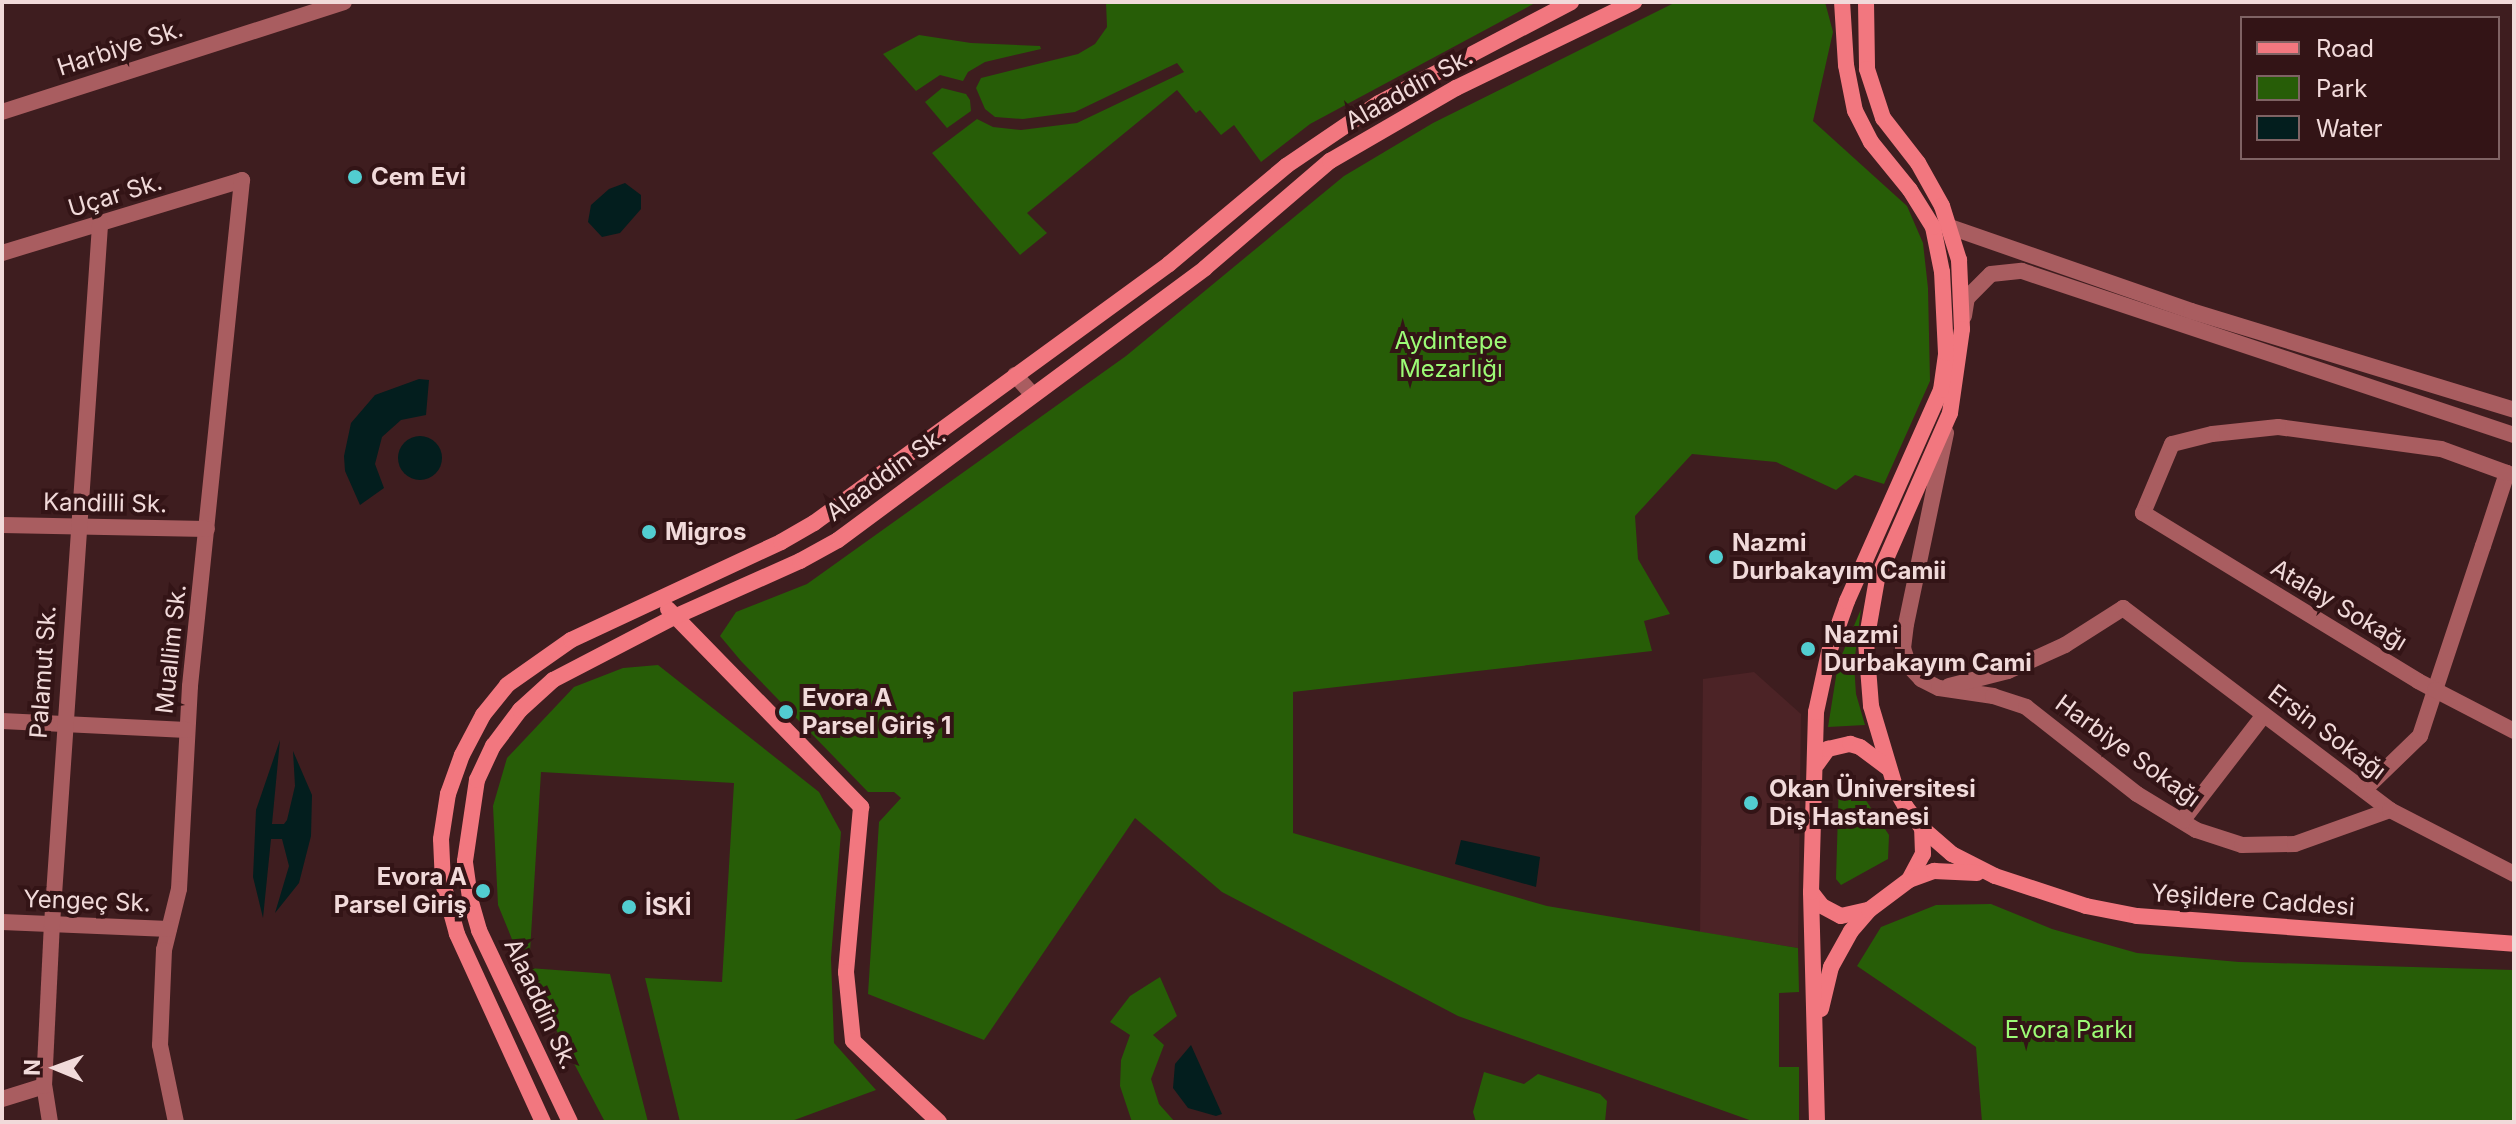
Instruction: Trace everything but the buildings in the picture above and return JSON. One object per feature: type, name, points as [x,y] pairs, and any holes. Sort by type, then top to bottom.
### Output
[{"type":"street","name":"Harbiye Sk.","points":[[2,112],[344,2]]},
{"type":"street","name":"Alaaddin Sk.","points":[[543,1122],[454,921],[443,883],[441,839],[448,794],[462,755],[483,715],[507,685],[571,640],[814,523],[1169,264],[1286,166],[1379,103],[1571,2]]},
{"type":"street","name":"Alaaddin Sk.","points":[[570,1122],[479,930],[465,861],[477,780],[493,746],[520,710],[553,680],[672,618],[800,561],[838,540],[1205,268],[1330,161],[1456,88],[1634,2]]},
{"type":"street","points":[[1817,1122],[1811,892],[1816,712],[1829,652],[1847,601],[1941,390],[1946,353],[1942,272],[1933,227],[1910,190],[1871,142],[1855,111],[1846,65],[1842,2]]},
{"type":"street","name":"Harbiye Sokağı","points":[[1866,2],[1867,69],[1883,118],[1918,163],[1950,227],[1959,260],[1962,329],[1950,413],[1903,648],[1909,666],[1921,679],[1939,688],[1993,696],[2026,707],[2137,794],[2196,830],[2242,845],[2295,844],[2390,810]]},
{"type":"street","name":"Uçar Sk.","points":[[2,253],[242,180]]},
{"type":"street","name":"Muallim Sk.","points":[[176,1122],[160,1045],[164,950],[179,889],[187,730],[242,180]]},
{"type":"street","name":"Palamut Sk.","points":[[50,1122],[44,1086],[52,924],[100,225]]},
{"type":"street","points":[[1950,227],[2191,311],[2514,410]]},
{"type":"street","points":[[1962,329],[1967,298],[1991,274],[2022,271],[2514,435]]},
{"type":"street","points":[[1015,375],[1033,395]]},
{"type":"street","points":[[993,391],[1009,414]]},
{"type":"street","name":"Harbiye Sokağı","points":[[1950,413],[1877,579],[1868,621],[1867,682],[1896,790],[1922,828],[1952,854],[1995,876]]},
{"type":"street","name":"Atalay Sokağı","points":[[2435,690],[2507,473],[2441,449],[2278,427],[2212,434],[2172,444],[2143,513],[2435,690],[2514,731]]},
{"type":"street","name":"Kandilli Sk.","points":[[2,525],[207,529]]},
{"type":"street","points":[[662,598],[672,618],[861,807],[846,972],[853,1041],[939,1122]]},
{"type":"street","name":"Ersin Sokağı","points":[[1939,688],[2008,671],[2065,645],[2123,608],[2390,810],[2514,874]]},
{"type":"street","points":[[2364,790],[2420,736],[2435,690]]},
{"type":"street","points":[[2182,821],[2264,715]]},
{"type":"street","points":[[2,721],[187,730]]},
{"type":"street","points":[[1816,774],[1818,758],[1838,745],[1860,747],[1889,769]]},
{"type":"street","points":[[1909,880],[1923,854],[1922,828]]},
{"type":"street","points":[[1815,1060],[1823,995],[1831,967],[1851,931],[1869,910],[1909,880],[1934,871],[1953,869],[1995,876]]},
{"type":"street","name":"Yeşildere Caddesi","points":[[1995,876],[2086,906],[2137,916],[2514,944]]},
{"type":"street","points":[[1811,892],[1822,906],[1841,916],[1869,910]]},
{"type":"street","name":"Yengeç Sk.","points":[[2,922],[169,929]]},
{"type":"street","points":[[2,1099],[44,1086]]},
{"type":"shaded area","name":"Okan Üniversitesi Diş Hastanesi","points":[[1754,672],[1801,714],[1798,948],[1700,932],[1703,679]]},
{"type":"green space","points":[[1106,2],[1537,2],[1310,124],[1261,162],[1234,125],[1221,135],[1200,110],[1196,113],[1177,90],[1027,213],[1047,233],[1020,255],[932,153],[977,119],[993,127],[1021,130],[1077,123],[1184,72],[1177,63],[1075,112],[1023,119],[995,117],[985,109],[976,88],[981,78],[1078,54],[1095,44],[1107,27]]},
{"type":"green space","name":"Aydıntepe Mezarlığı","points":[[1676,2],[1825,2],[1833,32],[1813,121],[1907,206],[1923,243],[1928,288],[1930,381],[1884,484],[1855,475],[1836,490],[1776,462],[1692,454],[1635,516],[1638,559],[1670,614],[1644,621],[1652,651],[1293,692],[1293,833],[1547,906],[1798,948],[1799,992],[1779,993],[1779,1067],[1799,1067],[1799,1122],[1755,1122],[1458,1016],[1222,892],[1135,818],[984,1040],[868,994],[879,822],[901,798],[894,792],[868,792],[741,661],[720,636],[736,612],[807,584],[1126,356],[1344,176],[1433,123]]},
{"type":"green space","points":[[919,35],[971,43],[1040,46],[1041,49],[985,62],[968,72],[963,81],[940,75],[916,91],[883,54]]},
{"type":"green space","points":[[942,88],[966,94],[970,100],[971,111],[947,128],[925,102]]},
{"type":"green space","points":[[1861,609],[1854,664],[1856,694],[1865,725],[1828,727],[1838,664]]},
{"type":"green space","points":[[658,665],[819,792],[841,832],[831,958],[834,1043],[876,1090],[789,1122],[680,1122],[645,978],[722,982],[734,783],[541,772],[529,968],[610,974],[648,1122],[605,1122],[525,971],[498,905],[493,806],[507,758],[574,687],[623,668]]},
{"type":"green space","points":[[1849,775],[1889,835],[1888,859],[1841,885],[1836,879],[1839,780]]},
{"type":"green space","name":"Evora Parkı","points":[[1991,904],[2052,929],[2137,953],[2239,962],[2514,970],[2514,1122],[1982,1122],[1976,1047],[1857,966],[1881,927],[1936,905]]},
{"type":"green space","points":[[1160,977],[1177,1016],[1153,1035],[1164,1045],[1151,1079],[1159,1104],[1175,1122],[1132,1122],[1120,1086],[1121,1060],[1130,1035],[1110,1022],[1130,996]]},
{"type":"green space","points":[[1484,1072],[1524,1084],[1538,1074],[1600,1094],[1607,1101],[1605,1122],[1476,1122],[1473,1112]]},
{"type":"water","points":[[625,183],[641,195],[641,209],[620,233],[602,237],[588,222],[591,205],[609,189]]},
{"type":"water","points":[[419,379],[429,380],[426,415],[401,420],[382,437],[375,464],[384,488],[360,505],[345,471],[344,456],[351,423],[375,395]]},
{"type":"water","points":[[420,436],[435,443],[442,458],[435,473],[420,480],[405,473],[398,458],[405,443]]},
{"type":"water","points":[[280,740],[272,824],[284,824],[287,820],[295,786],[293,751],[312,795],[311,836],[299,883],[275,913],[289,866],[282,839],[271,839],[263,918],[253,877],[256,810]]},
{"type":"water","points":[[1461,840],[1540,857],[1536,887],[1455,864]]},
{"type":"water","points":[[1191,1045],[1222,1114],[1216,1116],[1188,1108],[1173,1088],[1175,1064]]},
{"type":"place","name":"Cem Evi","points":[[355,177]]},
{"type":"place","name":"Migros","points":[[649,532]]},
{"type":"place","name":"Nazmi Durbakayım Camii","points":[[1716,557]]},
{"type":"place","name":"Nazmi Durbakayım Cami","points":[[1808,649]]},
{"type":"place","name":"Evora A Parsel Giriş 1","points":[[786,712]]},
{"type":"place","name":"Okan Üniversitesi Diş Hastanesi","points":[[1751,803]]},
{"type":"place","name":"Evora A Parsel Giriş","points":[[483,891]]},
{"type":"place","name":"İSKİ","points":[[629,907]]}]
